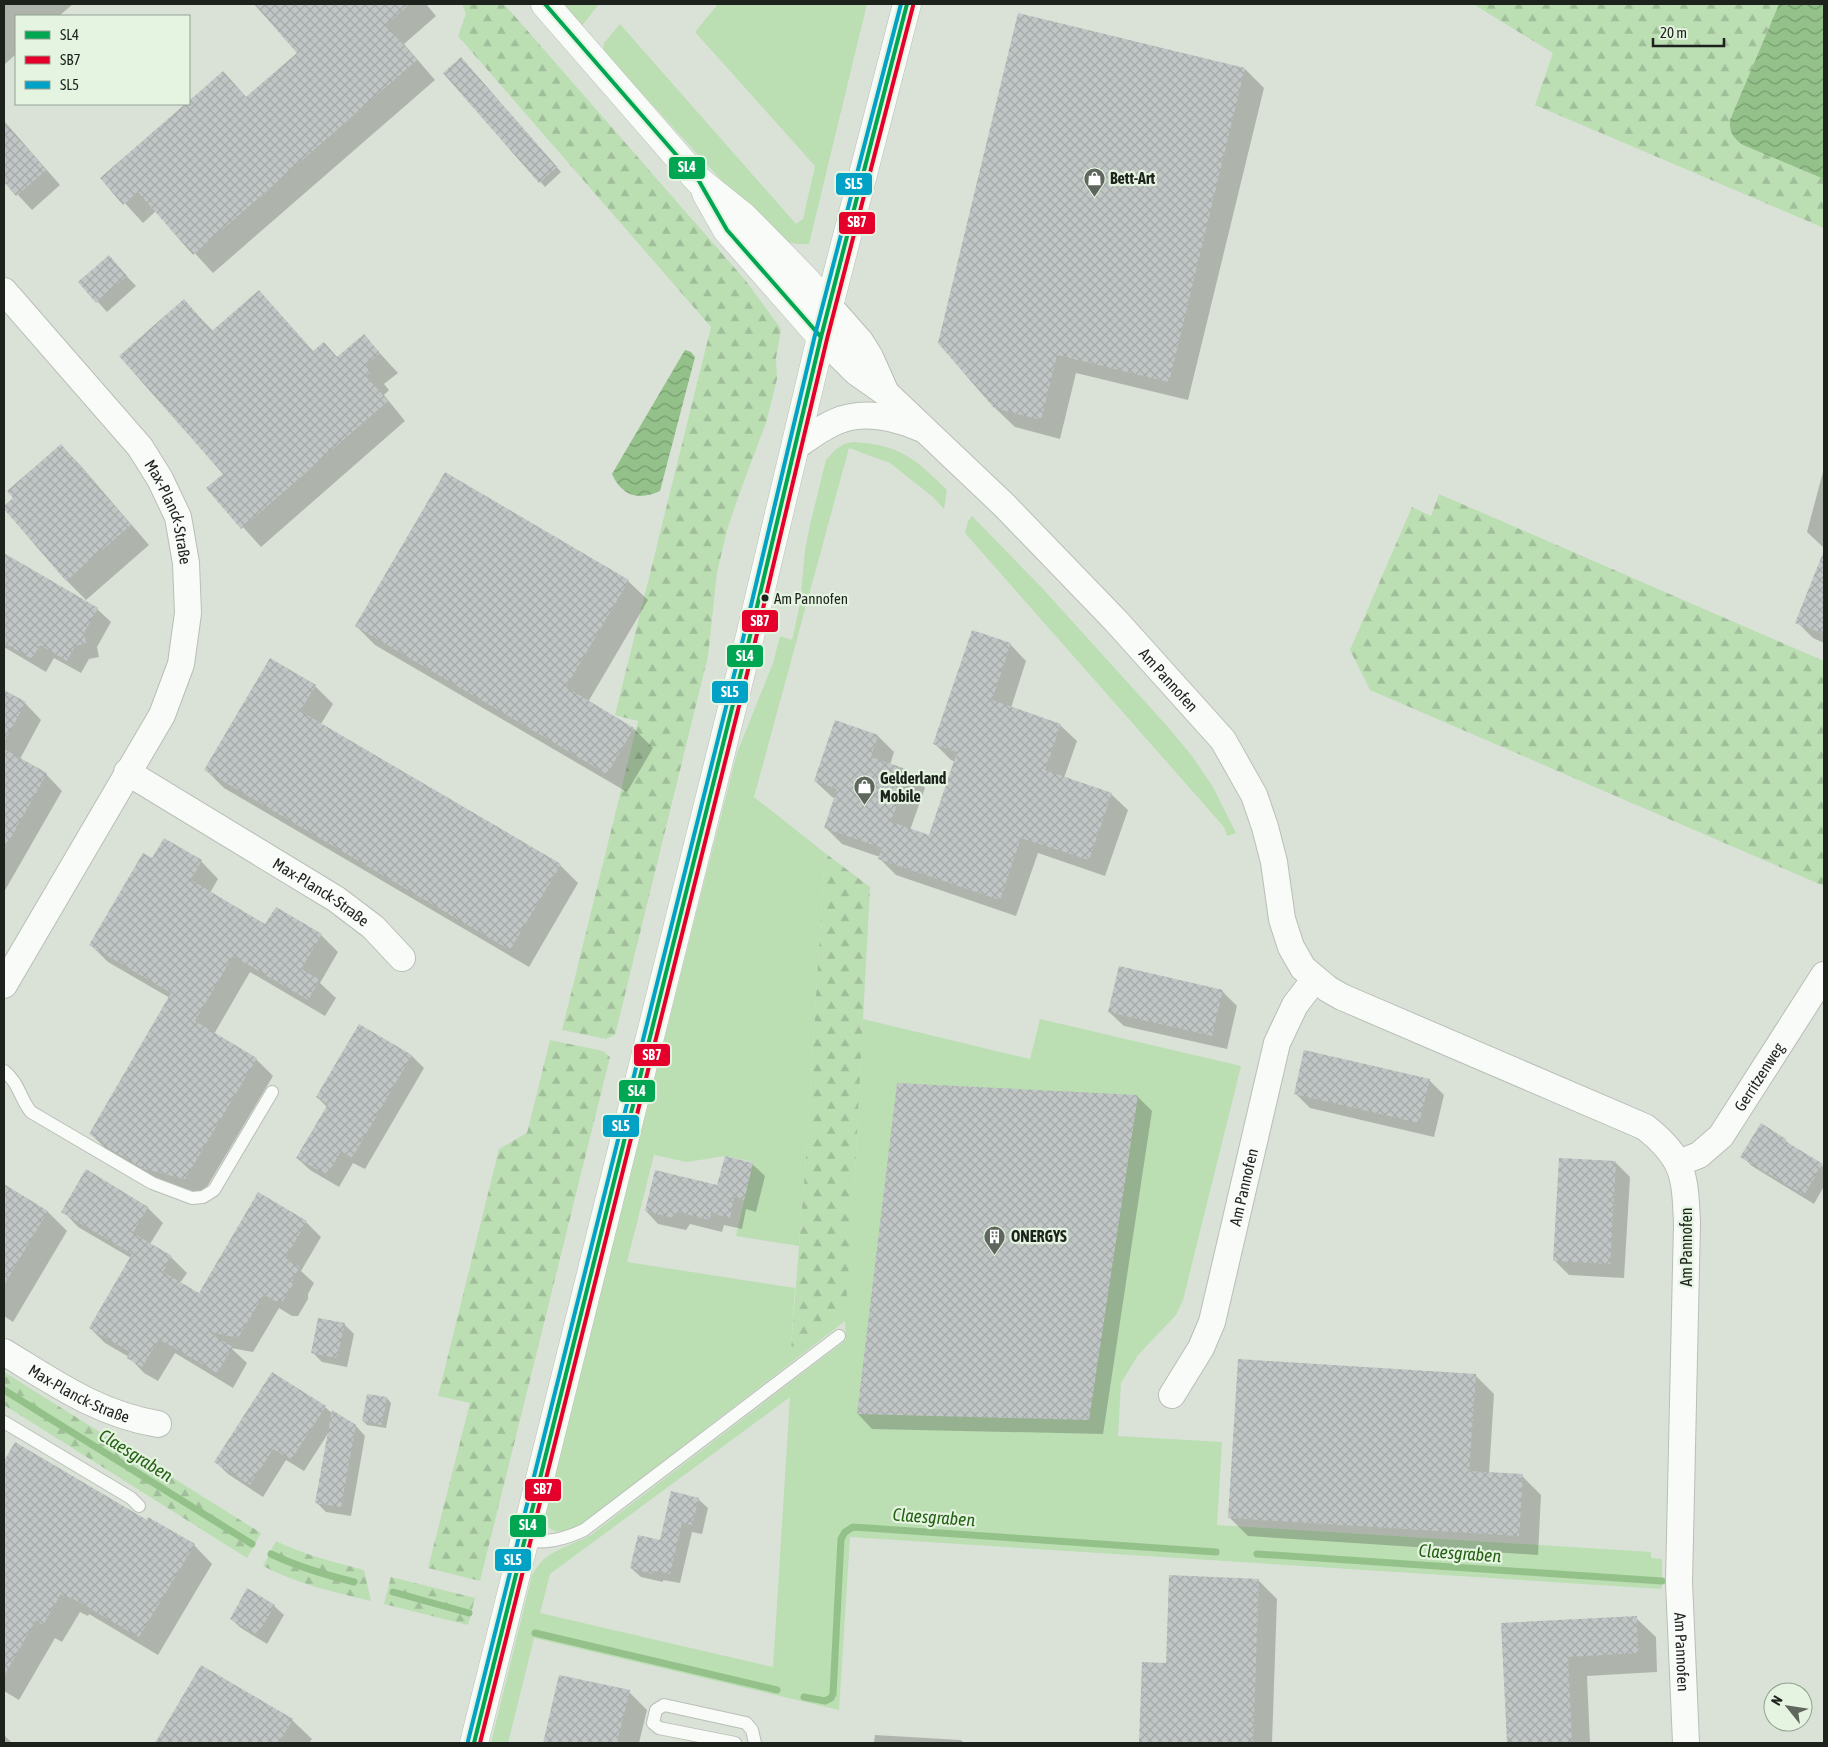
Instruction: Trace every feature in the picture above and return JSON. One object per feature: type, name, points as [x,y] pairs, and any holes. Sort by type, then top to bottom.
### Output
[{"type":"main road","points":[[545,4],[699,181],[744,217],[830,306]]},
{"type":"main road","points":[[474,1743],[750,636],[822,337],[907,4]]},
{"type":"main road","points":[[699,181],[727,230],[822,337]]},
{"type":"street","name":"Max-Planck-Straße","points":[[4,291],[140,447],[160,479],[178,517],[186,563],[188,613],[181,664],[162,715],[4,985]]},
{"type":"street","points":[[830,306],[860,341],[870,357],[886,393]]},
{"type":"street","name":"Am Pannofen","points":[[822,337],[856,372],[886,393],[1005,506],[1116,621],[1222,740],[1254,795],[1265,827],[1274,862],[1282,919],[1290,947],[1303,968],[1315,980],[1342,997],[1644,1127],[1662,1141],[1679,1163],[1685,1190],[1687,1223],[1679,1582],[1686,1743]]},
{"type":"street","points":[[795,447],[836,421],[862,416],[904,422],[927,431]]},
{"type":"street","name":"Max-Planck-Straße","points":[[127,772],[336,899],[373,927],[402,958]]},
{"type":"street","name":"Gerritzenweg","points":[[1679,1163],[1699,1155],[1721,1136],[1824,975]]},
{"type":"street","name":"Am Pannofen","points":[[1172,1395],[1201,1348],[1212,1322],[1277,1043],[1295,1005],[1315,980]]},
{"type":"street","name":"Max-Planck-Straße","points":[[4,1352],[97,1407],[138,1420],[158,1424]]},
{"type":"lane","points":[[4,1070],[13,1078],[26,1106],[31,1112],[152,1183],[192,1198],[203,1197],[214,1190],[272,1092]]},
{"type":"lane","points":[[524,1541],[545,1542],[558,1540],[584,1530],[839,1336]]},
{"type":"lane","points":[[4,1422],[131,1498],[139,1506]]},
{"type":"lane","points":[[735,1743],[659,1728],[653,1723],[656,1710],[664,1705],[746,1723],[752,1730],[755,1743]]},
{"type":"green space","points":[[462,4],[504,4],[746,281],[781,329],[776,358],[777,379],[766,423],[727,530],[717,572],[708,656],[615,1035],[606,1039],[562,1030],[638,721],[615,715],[711,327],[458,36],[466,14]]},
{"type":"green space","points":[[561,4],[599,4],[581,27]]},
{"type":"green space","points":[[718,4],[867,4],[809,244],[786,242],[767,230],[603,51],[604,43],[620,24],[796,224],[803,219],[815,166],[695,32]]},
{"type":"green space","points":[[1473,4],[1779,4],[1730,120],[1743,145],[1824,179],[1824,228],[1535,105],[1553,53]]},
{"type":"green space","points":[[853,442],[883,446],[895,450],[906,455],[925,469],[947,490],[944,509],[933,497],[890,463],[849,448],[754,797],[825,853],[799,1246],[736,1236],[753,1162],[725,1156],[687,1162],[654,1155],[627,1262],[795,1288],[791,1349],[854,1191],[863,1019],[1030,1059],[1040,1019],[1241,1066],[1183,1300],[1176,1315],[1138,1355],[1121,1383],[1118,1436],[1222,1442],[1217,1525],[1651,1552],[1651,1558],[1662,1559],[1662,1589],[850,1537],[839,1710],[534,1638],[508,1743],[491,1743],[532,1575],[538,1566],[550,1554],[591,1535],[846,1340],[845,1321],[583,1523],[569,1530],[551,1530],[545,1519],[545,1509],[737,753],[773,663],[780,636],[792,640],[800,604],[805,550],[826,460],[844,444]],"holes":[[[790,1397],[773,1667],[540,1613],[550,1574]]]},
{"type":"green space","points":[[1439,494],[1824,661],[1824,886],[1370,690],[1350,650],[1412,507],[1431,516]]},
{"type":"green space","points":[[972,516],[1043,589],[1168,727],[1192,756],[1213,787],[1236,833],[1227,836],[1224,827],[965,533],[968,521]]},
{"type":"green space","points":[[825,853],[870,887],[846,1308],[791,1349],[806,1157]]},
{"type":"green space","points":[[550,1040],[603,1051],[610,1057],[480,1581],[428,1568],[470,1403],[438,1396],[499,1149],[527,1133]]},
{"type":"green space","points":[[4,1372],[261,1533],[247,1558],[4,1405]]},
{"type":"green space","points":[[276,1541],[308,1554],[364,1570],[371,1601],[302,1583],[263,1566]]},
{"type":"green space","points":[[391,1577],[475,1598],[468,1625],[384,1604]]},
{"type":"water","points":[[1779,4],[1824,4],[1824,179],[1743,145],[1734,137],[1730,128],[1730,120]]},
{"type":"water","points":[[685,350],[691,352],[695,357],[660,491],[645,496],[626,492],[612,474]]},
{"type":"building","points":[[254,4],[410,4],[386,25],[417,60],[193,255],[138,192],[123,205],[100,178],[184,105],[190,105],[190,100],[223,71],[246,97],[297,53]]},
{"type":"building","name":"Bett-Art","points":[[1018,13],[1245,68],[1169,382],[1057,355],[1041,420],[994,408],[938,343]]},
{"type":"building","points":[[461,57],[557,167],[539,183],[443,73]]},
{"type":"building","points":[[4,121],[46,170],[16,196],[4,182]]},
{"type":"building","points":[[109,255],[127,276],[96,303],[78,282]]},
{"type":"building","points":[[259,290],[313,351],[324,342],[337,357],[364,334],[380,353],[366,365],[372,371],[366,376],[388,401],[241,529],[206,488],[223,474],[119,356],[184,299],[212,331]]},
{"type":"building","points":[[61,444],[131,525],[66,581],[4,509],[4,506],[13,498],[7,491]]},
{"type":"building","points":[[445,472],[629,580],[566,687],[634,728],[607,774],[355,626]]},
{"type":"building","points":[[4,553],[98,608],[84,633],[86,643],[75,646],[67,661],[40,645],[32,659],[4,643]]},
{"type":"building","points":[[1824,554],[1824,634],[1795,623]]},
{"type":"building","points":[[972,630],[1011,643],[992,700],[1061,724],[1045,770],[1112,793],[1089,860],[1021,838],[1000,900],[878,859],[882,848],[824,828],[837,789],[814,781],[835,720],[878,735],[871,757],[909,770],[891,822],[929,835],[957,752],[933,744]]},
{"type":"building","points":[[270,658],[316,685],[300,711],[561,864],[510,950],[204,770]]},
{"type":"building","points":[[4,690],[26,702],[4,742]]},
{"type":"building","points":[[4,749],[47,773],[4,850]]},
{"type":"building","points":[[164,838],[202,860],[191,880],[265,924],[276,907],[322,934],[301,969],[320,980],[308,1000],[233,956],[195,1021],[257,1058],[185,1179],[144,1169],[89,1134],[171,993],[89,945],[143,853],[152,858]]},
{"type":"building","points":[[1119,966],[1223,990],[1212,1036],[1108,1012]]},
{"type":"building","points":[[359,1024],[412,1055],[352,1158],[341,1151],[327,1175],[296,1158],[328,1104],[316,1097]]},
{"type":"building","points":[[1304,1050],[1430,1079],[1419,1123],[1294,1094]]},
{"type":"building","name":"ONERGYS","points":[[897,1083],[1138,1095],[1089,1420],[857,1414]]},
{"type":"building","points":[[1761,1123],[1786,1139],[1785,1141],[1823,1164],[1804,1195],[1740,1157]]},
{"type":"building","points":[[725,1156],[753,1163],[744,1200],[734,1197],[730,1218],[711,1213],[710,1220],[677,1212],[673,1218],[645,1211],[655,1170],[717,1185]]},
{"type":"building","points":[[1559,1158],[1616,1161],[1610,1264],[1553,1261]]},
{"type":"building","points":[[86,1169],[148,1207],[133,1233],[172,1256],[163,1272],[199,1293],[258,1192],[307,1221],[285,1258],[300,1267],[283,1301],[275,1301],[264,1294],[238,1338],[207,1331],[233,1347],[217,1373],[159,1339],[142,1367],[127,1358],[130,1352],[89,1328],[132,1254],[61,1212]]},
{"type":"building","points":[[4,1184],[48,1211],[4,1285]]},
{"type":"building","points":[[318,1318],[345,1323],[337,1358],[311,1353]]},
{"type":"building","points":[[1238,1359],[1476,1374],[1469,1471],[1523,1474],[1519,1536],[1228,1518]]},
{"type":"building","points":[[272,1372],[326,1406],[291,1460],[273,1449],[250,1485],[214,1462]]},
{"type":"building","points":[[367,1394],[387,1397],[382,1425],[362,1421]]},
{"type":"building","points":[[332,1410],[356,1425],[341,1507],[315,1503]]},
{"type":"building","points":[[15,1442],[147,1520],[148,1517],[195,1544],[139,1637],[70,1597],[69,1599],[61,1594],[43,1625],[36,1620],[4,1676],[4,1461]]},
{"type":"building","points":[[671,1491],[699,1498],[692,1525],[682,1523],[670,1574],[654,1571],[653,1574],[630,1568],[638,1535],[660,1540]]},
{"type":"building","points":[[1169,1575],[1259,1579],[1253,1743],[1139,1743],[1142,1662],[1166,1663]]},
{"type":"building","points":[[247,1588],[275,1605],[257,1635],[230,1619]]},
{"type":"building","points":[[1637,1616],[1638,1653],[1568,1657],[1572,1743],[1507,1743],[1501,1623]]},
{"type":"building","points":[[201,1665],[293,1719],[279,1743],[155,1743]]},
{"type":"building","points":[[559,1675],[630,1690],[617,1743],[543,1743]]},
{"type":"waterway","name":"Claesgraben","points":[[4,1390],[252,1544]]},
{"type":"waterway","name":"Claesgraben","points":[[804,1697],[825,1701],[831,1698],[833,1694],[841,1539],[845,1532],[853,1527],[1216,1552]]},
{"type":"waterway","name":"Claesgraben","points":[[271,1554],[291,1563],[354,1582]]},
{"type":"waterway","name":"Claesgraben","points":[[1257,1554],[1662,1581]]},
{"type":"waterway","name":"Claesgraben","points":[[393,1592],[469,1613]]},
{"type":"waterway","name":"Claesgraben","points":[[535,1633],[777,1690]]},
{"type":"transit line","name":"SL4","points":[[545,4],[699,181],[727,230],[821,337]]},
{"type":"transit line","name":"SL5","points":[[468,1741],[744,635],[815,335],[901,4]]},
{"type":"transit line","name":"SL4","points":[[474,1743],[750,636],[821,337],[907,4]]},
{"type":"transit line","name":"SB7","points":[[480,1743],[756,638],[827,339],[913,6]]},
{"type":"place","name":"Bett-Art","points":[[1094,197]]},
{"type":"place","name":"Am Pannofen","points":[[765,598]]},
{"type":"place","name":"Gelderland Mobile","points":[[864,806]]},
{"type":"place","name":"ONERGYS","points":[[995,1255]]}]
